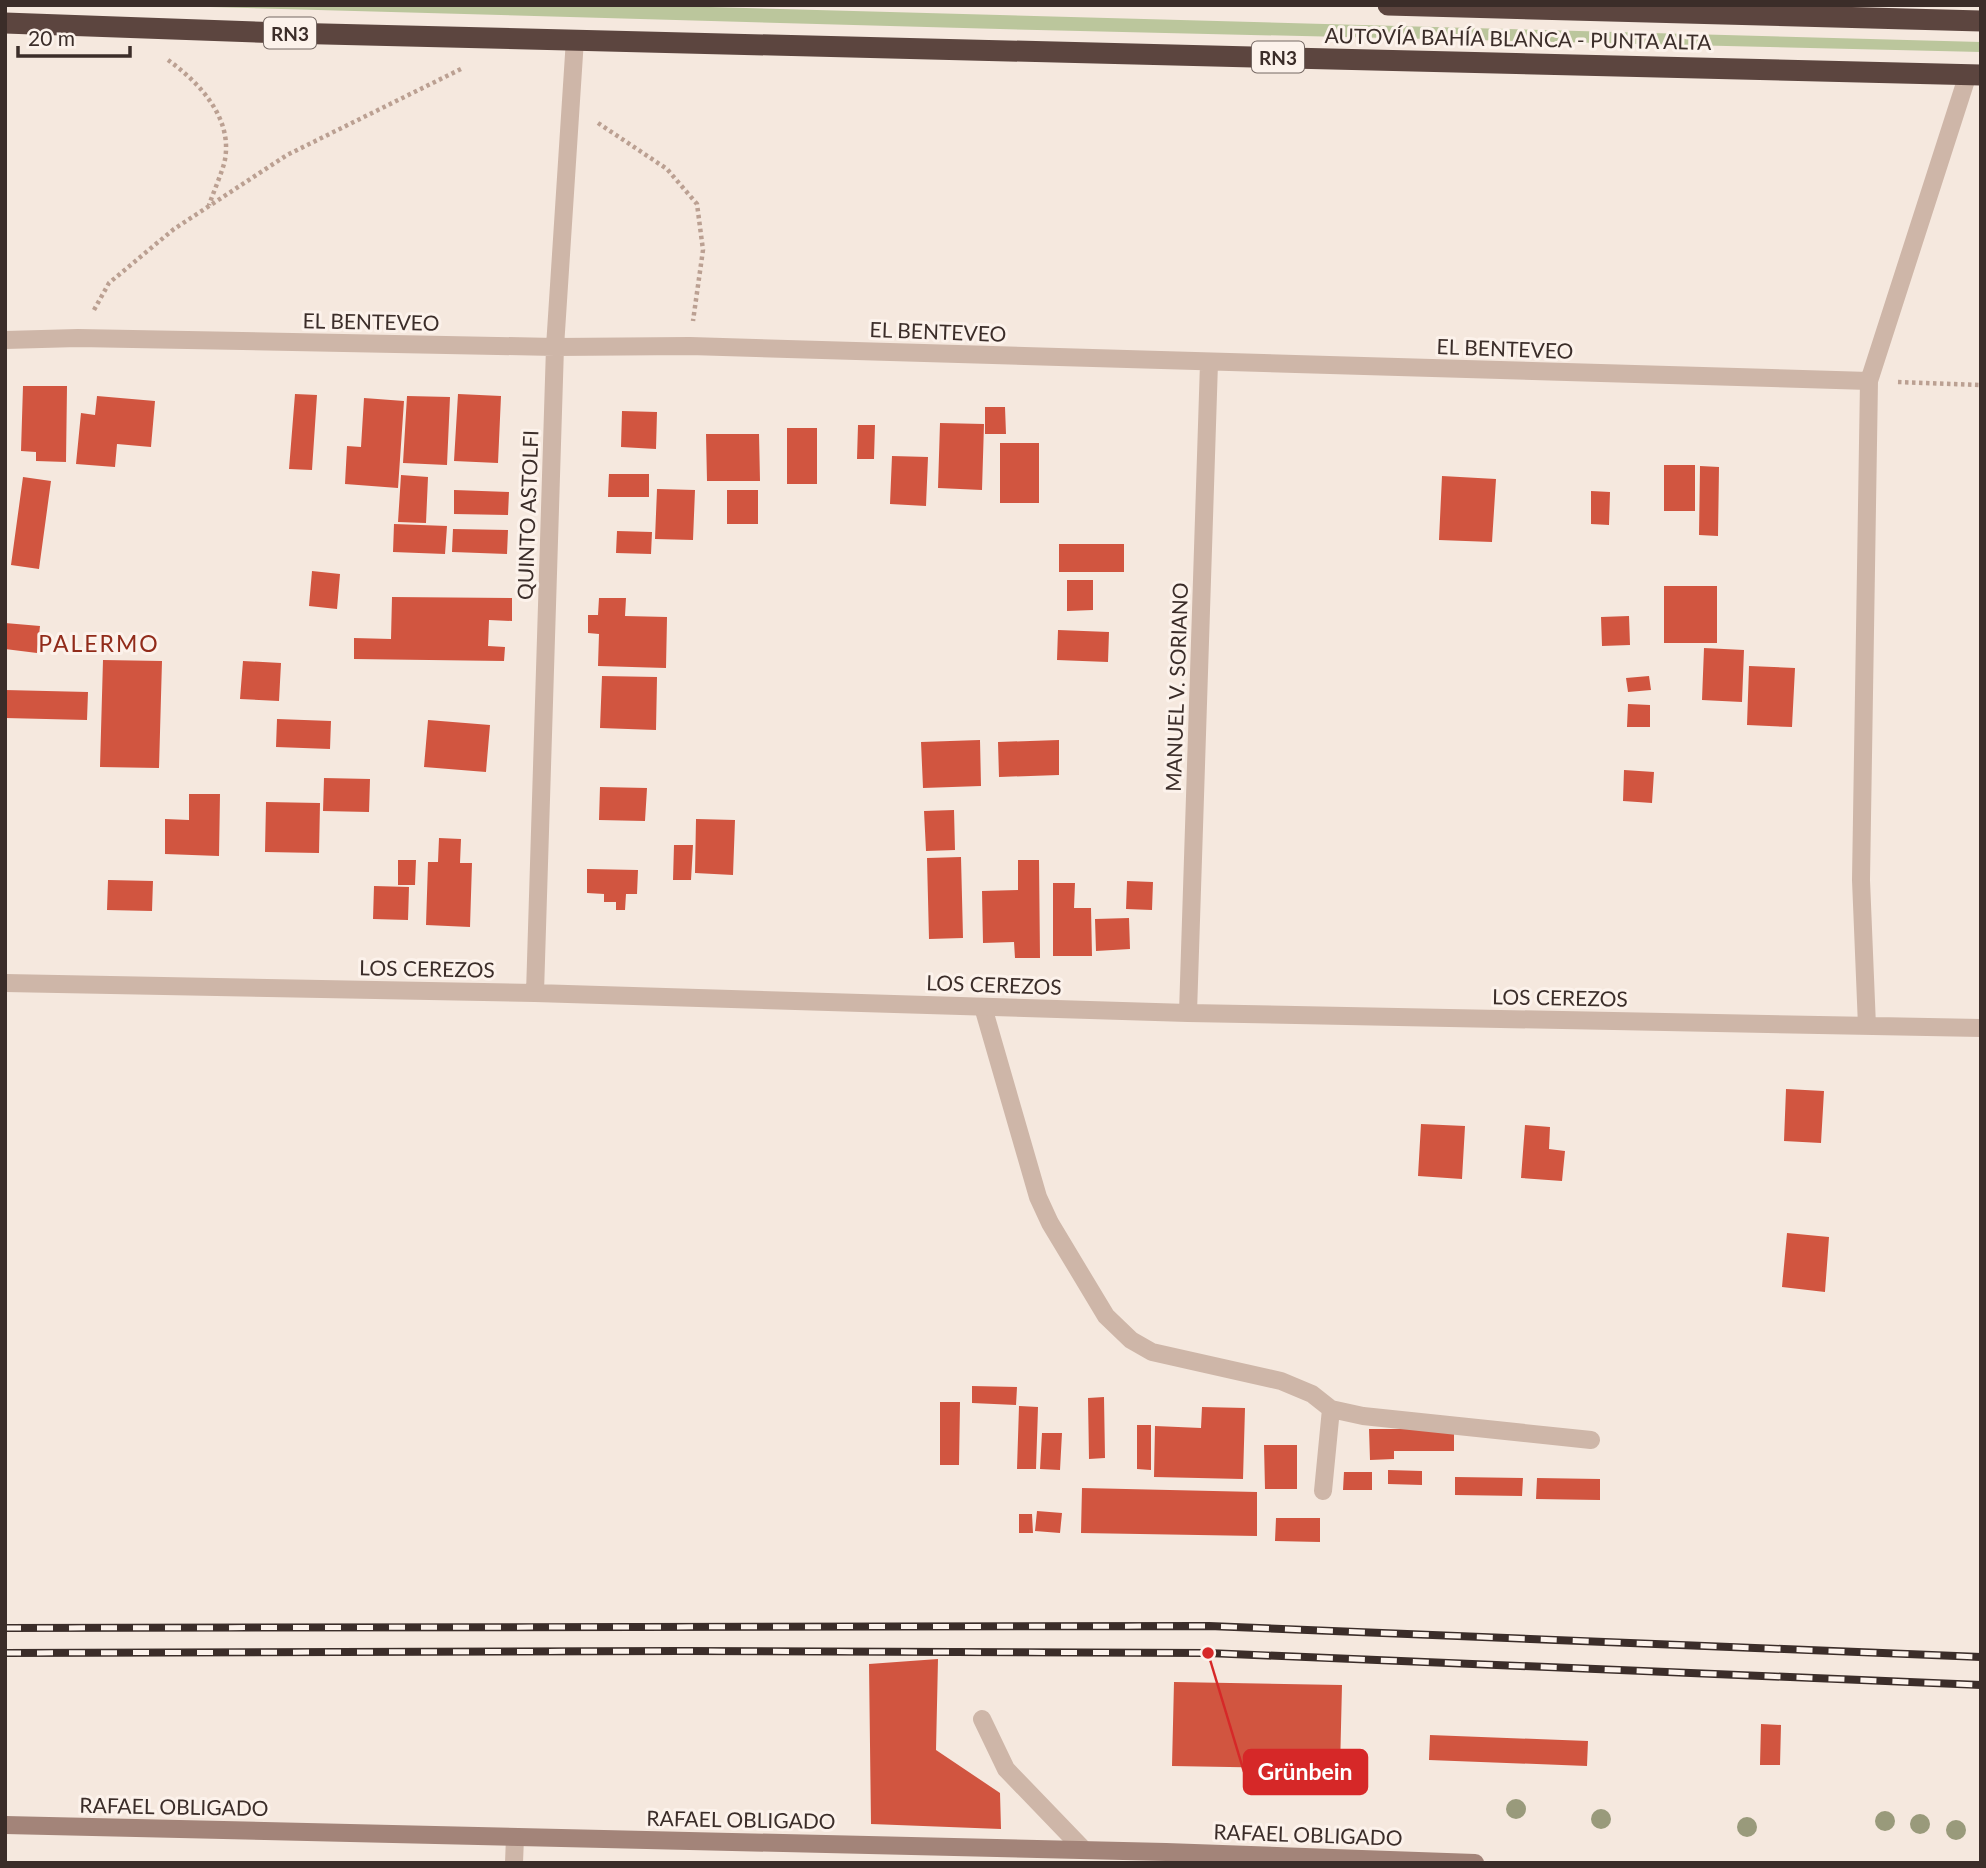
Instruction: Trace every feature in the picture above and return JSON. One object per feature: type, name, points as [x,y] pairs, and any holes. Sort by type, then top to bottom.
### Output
[{"type":"highway","name":"AUTOVÍA BAHÍA BLANCA - PUNTA ALTA","points":[[1388,5],[1981,21]]},
{"type":"highway","name":"AUTOVÍA BAHÍA BLANCA - PUNTA ALTA","points":[[5,23],[284,33],[1974,74]]},
{"type":"street","name":"QUINTO ASTOLFI","points":[[535,993],[555,346],[575,39]]},
{"type":"street","points":[[1867,1026],[1861,880],[1869,381],[1974,74]]},
{"type":"street","name":"EL BENTEVEO","points":[[5,340],[78,338],[690,346],[1869,381]]},
{"type":"street","name":"MANUEL V. SORIANO","points":[[1188,1013],[1209,363]]},
{"type":"street","name":"LOS CEREZOS","points":[[5,983],[535,993],[1188,1013],[1981,1028]]},
{"type":"street","points":[[983,1007],[1038,1197],[1050,1223],[1106,1316],[1130,1340],[1152,1352],[1281,1381],[1312,1394],[1331,1409],[1363,1416],[1591,1440]]},
{"type":"street","points":[[1323,1491],[1331,1409]]},
{"type":"street","points":[[982,1719],[1006,1769],[1084,1850]]},
{"type":"street","name":"RAFAEL OBLIGADO","points":[[5,1825],[1084,1850],[1166,1857],[1475,1863]]},
{"type":"street","points":[[514,1837],[514,1863]]},
{"type":"path","points":[[163,57],[184,71],[212,102],[224,128],[225,161],[208,206]]},
{"type":"path","points":[[78,338],[109,283],[174,229],[287,155],[465,67]]},
{"type":"path","points":[[570,105],[667,169],[697,204],[703,250],[690,346]]},
{"type":"path","points":[[1869,381],[1981,385]]},
{"type":"green space","points":[[137,5],[638,5],[1981,42],[1981,52],[1000,29]]},
{"type":"building","points":[[23,386],[67,386],[66,462],[36,461],[36,452],[21,451]]},
{"type":"building","points":[[295,394],[317,395],[312,470],[289,469]]},
{"type":"building","points":[[458,394],[501,396],[498,463],[454,461]]},
{"type":"building","points":[[97,396],[155,401],[151,447],[117,444],[115,467],[76,464],[81,413],[95,415]]},
{"type":"building","points":[[407,396],[450,397],[447,465],[403,463]]},
{"type":"building","points":[[364,398],[404,401],[398,488],[345,484],[347,446],[361,447]]},
{"type":"building","points":[[985,407],[1005,407],[1006,434],[985,434]]},
{"type":"building","points":[[622,411],[657,412],[656,449],[621,447]]},
{"type":"building","points":[[940,423],[984,424],[982,490],[938,488]]},
{"type":"building","points":[[858,425],[875,425],[874,459],[857,459]]},
{"type":"building","points":[[787,428],[817,428],[817,484],[787,484]]},
{"type":"building","points":[[706,434],[759,434],[760,481],[707,481]]},
{"type":"building","points":[[1000,443],[1039,443],[1039,503],[1000,503]]},
{"type":"building","points":[[892,456],[928,457],[926,506],[890,504]]},
{"type":"building","points":[[1664,465],[1695,465],[1695,511],[1664,511]]},
{"type":"building","points":[[1700,466],[1719,467],[1718,536],[1699,535]]},
{"type":"building","points":[[609,474],[649,474],[649,497],[608,497]]},
{"type":"building","points":[[401,475],[428,477],[426,523],[398,522]]},
{"type":"building","points":[[1442,476],[1496,479],[1492,542],[1439,540]]},
{"type":"building","points":[[23,477],[51,481],[39,569],[11,565]]},
{"type":"building","points":[[657,489],[695,490],[693,540],[655,539]]},
{"type":"building","points":[[454,490],[509,492],[508,515],[454,514]]},
{"type":"building","points":[[727,490],[758,490],[758,524],[727,524]]},
{"type":"building","points":[[1591,491],[1610,492],[1609,525],[1591,524]]},
{"type":"building","points":[[394,524],[447,526],[445,554],[393,552]]},
{"type":"building","points":[[453,529],[508,530],[507,554],[452,552]]},
{"type":"building","points":[[617,531],[652,532],[651,554],[616,553]]},
{"type":"building","points":[[1059,544],[1124,544],[1124,572],[1059,572]]},
{"type":"building","points":[[312,571],[340,574],[337,609],[309,606]]},
{"type":"building","points":[[1067,580],[1093,580],[1093,610],[1067,611]]},
{"type":"building","points":[[1664,586],[1717,586],[1717,643],[1664,643]]},
{"type":"building","points":[[392,597],[512,598],[512,621],[489,620],[488,646],[505,647],[504,661],[354,659],[354,638],[391,639]]},
{"type":"building","points":[[599,598],[626,598],[625,616],[667,617],[666,668],[598,666],[599,634],[588,633],[588,615],[598,615]]},
{"type":"building","points":[[1629,616],[1630,645],[1602,646],[1601,617]]},
{"type":"building","points":[[5,623],[40,626],[37,653],[5,649]]},
{"type":"building","points":[[1058,630],[1109,632],[1108,662],[1057,660]]},
{"type":"building","points":[[1704,648],[1744,650],[1742,702],[1702,700]]},
{"type":"building","points":[[103,660],[162,661],[159,768],[100,767]]},
{"type":"building","points":[[243,661],[281,663],[279,701],[240,699]]},
{"type":"building","points":[[1749,666],[1795,668],[1792,727],[1747,725]]},
{"type":"building","points":[[602,676],[657,677],[656,730],[600,728]]},
{"type":"building","points":[[1649,676],[1651,690],[1628,692],[1626,678]]},
{"type":"building","points":[[5,690],[88,692],[87,720],[5,718]]},
{"type":"building","points":[[1628,704],[1650,705],[1650,727],[1627,727]]},
{"type":"building","points":[[277,719],[331,721],[330,749],[276,747]]},
{"type":"building","points":[[428,720],[490,725],[486,772],[424,767]]},
{"type":"building","points":[[980,740],[981,786],[923,788],[921,742]]},
{"type":"building","points":[[1059,740],[1059,775],[999,777],[998,742]]},
{"type":"building","points":[[1624,770],[1654,772],[1652,803],[1623,801]]},
{"type":"building","points":[[324,778],[370,779],[369,812],[323,811]]},
{"type":"building","points":[[600,787],[647,788],[645,821],[599,820]]},
{"type":"building","points":[[189,794],[220,794],[219,856],[165,854],[165,819],[189,820]]},
{"type":"building","points":[[266,802],[320,803],[319,853],[265,852]]},
{"type":"building","points":[[954,810],[955,850],[926,851],[924,811]]},
{"type":"building","points":[[696,819],[735,820],[733,875],[695,873]]},
{"type":"building","points":[[439,838],[461,839],[460,863],[472,863],[470,927],[426,925],[428,862],[438,862]]},
{"type":"building","points":[[674,845],[693,845],[691,880],[673,880]]},
{"type":"building","points":[[961,857],[963,938],[929,939],[927,858]]},
{"type":"building","points":[[398,860],[416,860],[415,885],[398,885]]},
{"type":"building","points":[[1018,860],[1039,860],[1040,958],[1015,958],[1014,942],[983,943],[982,891],[1018,890]]},
{"type":"building","points":[[587,869],[638,870],[637,894],[626,894],[625,910],[616,910],[616,902],[604,902],[604,894],[587,893]]},
{"type":"building","points":[[108,880],[153,881],[152,911],[107,910]]},
{"type":"building","points":[[1127,881],[1153,882],[1152,910],[1126,909]]},
{"type":"building","points":[[1053,883],[1075,883],[1074,908],[1091,908],[1092,956],[1053,956]]},
{"type":"building","points":[[374,886],[409,887],[408,920],[373,919]]},
{"type":"building","points":[[1129,918],[1130,949],[1096,951],[1095,919]]},
{"type":"building","points":[[1786,1089],[1824,1091],[1821,1143],[1784,1141]]},
{"type":"building","points":[[1421,1124],[1465,1126],[1462,1179],[1418,1176]]},
{"type":"building","points":[[1525,1125],[1550,1127],[1549,1149],[1565,1151],[1562,1181],[1521,1178]]},
{"type":"building","points":[[1787,1233],[1829,1237],[1825,1292],[1782,1287]]},
{"type":"building","points":[[972,1386],[1017,1387],[1016,1405],[972,1403]]},
{"type":"building","points":[[1104,1397],[1105,1458],[1089,1459],[1088,1398]]},
{"type":"building","points":[[940,1402],[960,1402],[959,1465],[940,1465]]},
{"type":"building","points":[[1019,1406],[1038,1407],[1036,1469],[1017,1469]]},
{"type":"building","points":[[1202,1407],[1245,1408],[1243,1479],[1154,1477],[1155,1426],[1201,1428]]},
{"type":"building","points":[[1137,1425],[1151,1425],[1151,1470],[1137,1469]]},
{"type":"building","points":[[1369,1429],[1454,1429],[1454,1451],[1394,1451],[1394,1459],[1370,1460]]},
{"type":"building","points":[[1042,1433],[1062,1433],[1060,1470],[1040,1469]]},
{"type":"building","points":[[1264,1445],[1297,1445],[1297,1489],[1265,1489]]},
{"type":"building","points":[[1388,1470],[1422,1471],[1422,1485],[1388,1484]]},
{"type":"building","points":[[1344,1472],[1372,1472],[1372,1490],[1343,1490]]},
{"type":"building","points":[[1455,1477],[1523,1478],[1522,1496],[1455,1495]]},
{"type":"building","points":[[1537,1478],[1600,1479],[1600,1500],[1536,1499]]},
{"type":"building","points":[[1082,1488],[1257,1492],[1257,1536],[1081,1533]]},
{"type":"building","points":[[1037,1511],[1062,1513],[1060,1533],[1035,1531]]},
{"type":"building","points":[[1019,1514],[1032,1514],[1033,1533],[1019,1533]]},
{"type":"building","points":[[1276,1518],[1320,1518],[1320,1542],[1275,1541]]},
{"type":"building","points":[[938,1659],[936,1750],[1000,1793],[1001,1829],[871,1824],[869,1664]]},
{"type":"building","points":[[1174,1682],[1342,1685],[1340,1769],[1172,1766]]},
{"type":"building","points":[[1761,1724],[1781,1725],[1780,1765],[1760,1765]]},
{"type":"building","points":[[1430,1735],[1588,1741],[1587,1766],[1429,1760]]},
{"type":"railway","points":[[5,1628],[1209,1626],[1981,1657]]},
{"type":"railway","points":[[5,1653],[1208,1653],[1981,1685]]},
{"type":"place","name":"Grünbein","points":[[1208,1653]]},
{"type":"district","name":"PALERMO","points":[[99,643]]}]
